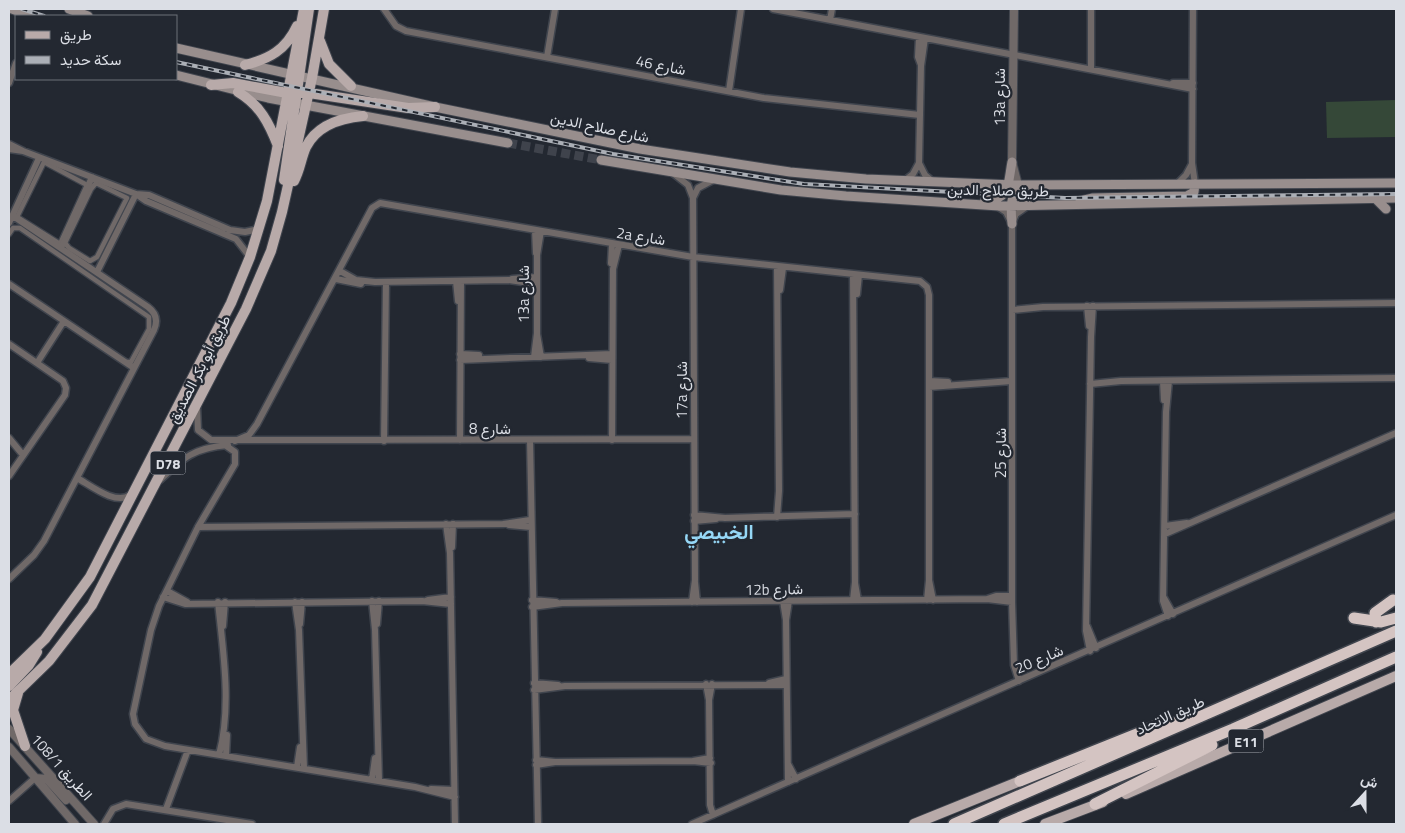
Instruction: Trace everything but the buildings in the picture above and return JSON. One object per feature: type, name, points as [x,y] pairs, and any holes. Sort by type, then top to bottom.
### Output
[{"type":"highway","points":[[1376,622],[1374,614],[1393,600]]},
{"type":"highway","points":[[1354,618],[1376,622],[1384,622],[1396,618]]},
{"type":"highway","name":"طريق الاتحاد","points":[[954,824],[1396,631]]},
{"type":"highway","name":"E11","points":[[1004,824],[1233,729],[1396,657]]},
{"type":"highway","points":[[1020,781],[1159,725],[1189,723]]},
{"type":"highway","points":[[1095,804],[1210,746],[1233,729]]},
{"type":"main road","points":[[69,9],[85,15]]},
{"type":"main road","points":[[285,198],[287,154],[302,105],[309,93],[324,9]]},
{"type":"main road","points":[[245,65],[280,50],[292,36],[305,10]]},
{"type":"main road","name":"طريق أبو بكر الصديق","points":[[9,674],[38,646],[67,611],[90,577],[231,302],[250,257],[259,229],[278,148],[286,97],[295,75],[305,10]]},
{"type":"main road","points":[[319,37],[329,64],[351,86]]},
{"type":"main road","name":"شارع صلاح الدين","points":[[178,48],[245,65],[351,86],[435,107],[715,162],[809,174],[904,181],[1022,185]]},
{"type":"main road","points":[[295,75],[302,105]]},
{"type":"main road","points":[[178,76],[238,92],[286,97],[298,92],[408,108],[435,107]]},
{"type":"main road","points":[[211,85],[232,83],[286,97],[302,105],[508,143]]},
{"type":"main road","points":[[238,92],[248,98],[264,115],[278,148]]},
{"type":"main road","points":[[285,198],[296,178],[306,148],[317,133],[333,123],[363,116]]},
{"type":"main road","name":"طريق صلاح الدين","points":[[601,160],[713,180],[814,194],[994,206],[1396,198]]},
{"type":"main road","points":[[911,200],[925,196],[994,200],[1005,194],[1012,162]]},
{"type":"main road","points":[[1060,185],[1068,176]]},
{"type":"main road","name":"طريق صلاح الدين","points":[[1022,185],[1396,182]]},
{"type":"main road","points":[[1074,205],[1093,198],[1187,196],[1194,192],[1195,184]]},
{"type":"main road","points":[[1012,224],[1010,206],[1013,194],[1022,185]]},
{"type":"main road","name":"طريق أبو بكر الصديق","points":[[9,700],[65,643],[92,605],[158,482],[246,309],[264,271],[285,198]]},
{"type":"main road","points":[[1376,199],[1386,210]]},
{"type":"main road","points":[[9,686],[29,665],[38,646]]},
{"type":"main road","name":"E11","points":[[1045,824],[1141,788],[1396,676]]},
{"type":"main road","points":[[22,687],[14,702],[13,710],[24,746]]},
{"type":"main road","points":[[914,824],[1020,781]]},
{"type":"street","name":"شارع 46","points":[[384,9],[398,28],[728,91],[782,100],[920,115]]},
{"type":"street","points":[[547,57],[556,9]]},
{"type":"street","points":[[728,91],[741,9]]},
{"type":"street","points":[[773,9],[985,50],[1160,82],[1193,86]]},
{"type":"street","points":[[830,20],[832,9]]},
{"type":"street","name":"13a شارع","points":[[1014,9],[1012,162],[1022,185]]},
{"type":"street","points":[[1091,9],[1091,69]]},
{"type":"street","points":[[1193,9],[1192,163],[1195,184]]},
{"type":"street","points":[[904,181],[913,174],[919,163],[922,37]]},
{"type":"street","points":[[9,83],[15,66]]},
{"type":"street","points":[[9,144],[42,160],[87,185],[60,244],[17,217],[42,160]]},
{"type":"street","points":[[9,149],[23,151]]},
{"type":"street","points":[[42,160],[136,194],[146,194],[236,238],[250,257]]},
{"type":"street","points":[[9,223],[42,160]]},
{"type":"street","points":[[919,163],[925,175],[936,182]]},
{"type":"street","points":[[1177,184],[1186,175],[1192,163]]},
{"type":"street","points":[[673,173],[684,180],[693,198]]},
{"type":"street","points":[[94,180],[127,198],[97,257],[90,261],[69,248],[65,243],[94,180]]},
{"type":"street","points":[[60,248],[94,180]]},
{"type":"street","points":[[693,198],[698,188],[713,180]]},
{"type":"street","points":[[97,272],[136,194]]},
{"type":"street","name":"17a شارع","points":[[693,198],[695,602]]},
{"type":"street","name":"2a شارع","points":[[340,271],[370,212],[376,205],[385,202],[616,245],[693,257],[780,268],[915,280],[924,283],[928,290],[929,384]]},
{"type":"street","points":[[994,206],[1006,212],[1012,224]]},
{"type":"street","points":[[1012,224],[1020,210],[1030,206]]},
{"type":"street","points":[[9,579],[40,548],[154,330],[156,320],[152,310],[13,216]]},
{"type":"street","points":[[197,219],[237,232],[259,229]]},
{"type":"street","name":"شارع 25","points":[[1012,224],[1012,599],[1014,665],[1019,681]]},
{"type":"street","points":[[9,234],[13,228],[20,228],[70,261],[149,317],[149,329],[131,362],[128,363],[9,282]]},
{"type":"street","name":"13a شارع","points":[[537,357],[538,230]]},
{"type":"street","points":[[612,440],[613,269],[616,245]]},
{"type":"street","points":[[780,268],[778,298],[780,517]]},
{"type":"street","points":[[235,441],[249,435],[257,424],[340,271],[356,280],[380,282]]},
{"type":"street","points":[[855,600],[856,275]]},
{"type":"street","points":[[336,279],[354,284],[537,280]]},
{"type":"street","points":[[459,281],[460,440]]},
{"type":"street","points":[[9,282],[134,368]]},
{"type":"street","points":[[380,282],[384,308],[384,440]]},
{"type":"street","points":[[1012,307],[1396,303]]},
{"type":"street","points":[[1090,306],[1086,634],[1093,649]]},
{"type":"street","points":[[37,363],[64,321]]},
{"type":"street","points":[[9,344],[63,381],[66,392],[9,476]]},
{"type":"street","points":[[460,357],[612,357]]},
{"type":"street","points":[[1090,382],[1396,378]]},
{"type":"street","points":[[1166,381],[1164,598],[1171,615]]},
{"type":"street","points":[[930,600],[929,384],[1012,383]]},
{"type":"street","name":"شارع 8","points":[[197,404],[196,425],[202,435],[211,440],[694,439]]},
{"type":"street","points":[[1165,534],[1396,433]]},
{"type":"street","points":[[9,438],[23,455]]},
{"type":"street","points":[[530,440],[538,824]]},
{"type":"street","name":"شارع 8","points":[[158,482],[182,458],[193,452],[225,445],[287,441]]},
{"type":"street","points":[[225,445],[235,452],[235,464],[198,527],[165,594],[151,630],[133,714],[140,732],[155,744],[454,793]]},
{"type":"street","points":[[77,478],[117,499],[125,499],[135,492]]},
{"type":"street","points":[[694,518],[855,516]]},
{"type":"street","name":"شارع 20","points":[[692,824],[1396,516]]},
{"type":"street","points":[[198,527],[531,523]]},
{"type":"street","points":[[1165,526],[1190,523]]},
{"type":"street","points":[[450,524],[455,824]]},
{"type":"street","points":[[165,594],[193,603],[451,601]]},
{"type":"street","name":"12b شارع","points":[[532,604],[930,600],[987,599],[996,596],[1012,599]]},
{"type":"street","points":[[375,601],[377,752],[375,780]]},
{"type":"street","points":[[786,601],[788,782]]},
{"type":"street","points":[[222,602],[225,724],[222,755]]},
{"type":"street","points":[[299,602],[301,768]]},
{"type":"street","points":[[534,686],[786,682]]},
{"type":"street","points":[[709,684],[710,805],[716,813]]},
{"type":"street","name":"108/1 الطريق","points":[[9,729],[94,824]]},
{"type":"street","name":"108/1 الطريق","points":[[9,747],[75,824]]},
{"type":"street","points":[[166,809],[188,750]]},
{"type":"street","points":[[536,763],[710,760]]},
{"type":"street","points":[[788,764],[796,779]]},
{"type":"street","points":[[9,802],[36,778],[47,779],[71,805],[85,814]]},
{"type":"street","points":[[104,824],[113,809],[126,804],[252,824]]},
{"type":"green space","points":[[1396,100],[1396,137],[1327,138],[1326,102]]},
{"type":"tunnel","points":[[508,143],[601,160]]},
{"type":"railway","points":[[22,9],[41,15]]},
{"type":"railway","points":[[178,62],[613,154],[804,184],[1065,198],[1396,194]]},
{"type":"district","name":"الخبيصي","points":[[719,531]]}]
